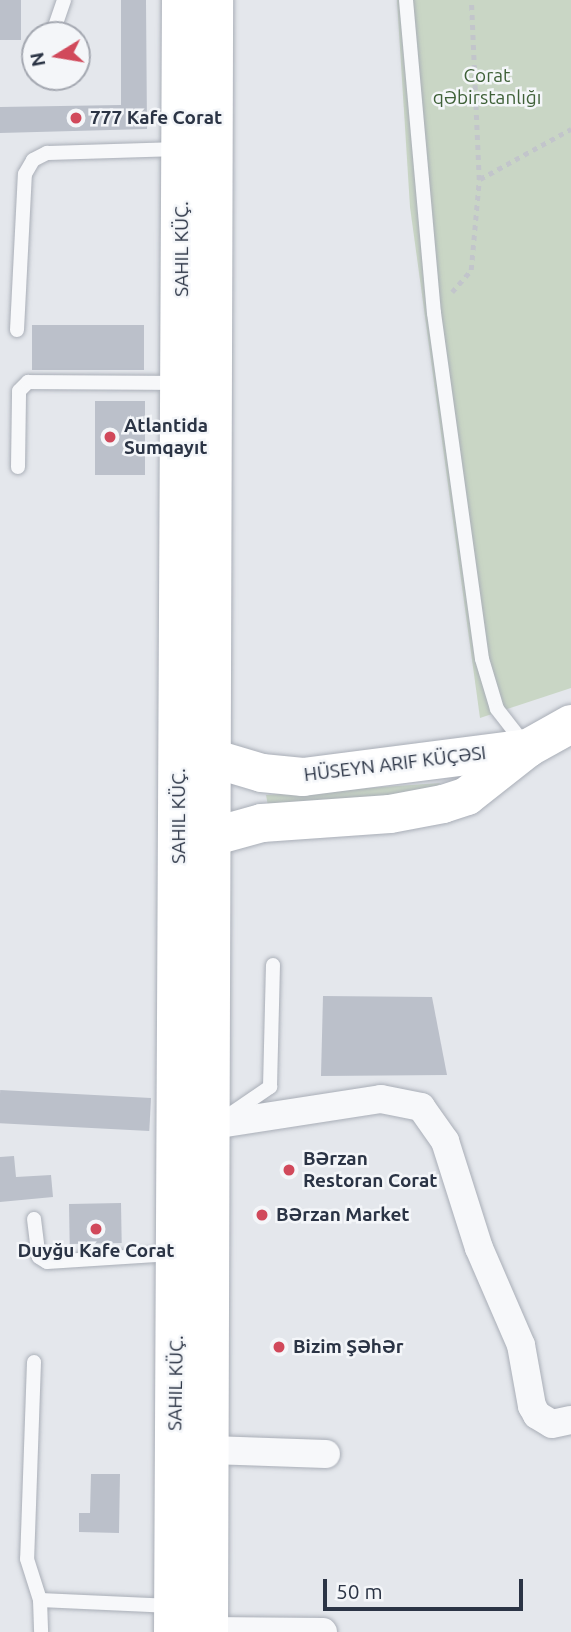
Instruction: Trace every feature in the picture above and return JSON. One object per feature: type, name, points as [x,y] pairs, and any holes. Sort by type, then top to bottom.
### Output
[{"type":"main road","name":"SAHIL KÜÇ.","points":[[181,0],[183,383],[197,759]]},
{"type":"main road","name":"SAHIL KÜÇ.","points":[[173,1619],[177,1254],[197,836],[214,0]]},
{"type":"main road","points":[[197,836],[262,822],[390,814],[443,804],[489,781],[527,748],[571,724]]},
{"type":"main road","name":"HÜSEYN ARIF KÜÇƏSI","points":[[197,759],[262,773],[303,776],[527,748]]},
{"type":"main road","name":"SAHIL KÜÇ.","points":[[197,836],[213,1125],[209,1632]]},
{"type":"street","points":[[213,1125],[381,1099],[421,1107],[445,1141],[479,1248],[521,1345],[532,1406],[537,1415],[552,1424],[571,1420]]},
{"type":"street","points":[[211,1450],[326,1454]]},
{"type":"street","points":[[209,1632],[323,1632]]},
{"type":"lane","points":[[57,21],[64,0]]},
{"type":"lane","points":[[406,0],[433,313],[488,684],[498,709],[527,748]]},
{"type":"lane","points":[[17,330],[25,174],[33,160],[47,153],[182,149]]},
{"type":"lane","points":[[18,467],[19,391],[28,383],[183,383]]},
{"type":"lane","points":[[213,1125],[270,1087],[273,965]]},
{"type":"lane","points":[[34,1219],[39,1257],[47,1262],[177,1254]]},
{"type":"lane","points":[[34,1362],[27,1559],[40,1600],[41,1632]]},
{"type":"lane","points":[[40,1600],[173,1619]]},
{"type":"path","points":[[433,313],[471,270],[479,180],[471,0]]},
{"type":"path","points":[[479,180],[571,130]]},
{"type":"green space","name":"Corat qəbirstanlığı","points":[[397,0],[571,0],[571,688],[480,718],[410,207]]},
{"type":"green space","points":[[440,783],[434,792],[268,806],[266,795]]},
{"type":"building","points":[[0,0],[21,0],[21,40],[0,40]]},
{"type":"building","points":[[121,0],[146,0],[147,129],[0,133],[0,107],[121,105]]},
{"type":"building","points":[[32,325],[144,325],[144,370],[32,370]]},
{"type":"building","points":[[95,401],[145,401],[145,475],[95,475]]},
{"type":"building","points":[[323,996],[432,997],[447,1075],[321,1076]]},
{"type":"building","points":[[0,1090],[151,1098],[149,1131],[0,1123]]},
{"type":"building","points":[[14,1156],[16,1177],[51,1175],[53,1197],[0,1202],[0,1157]]},
{"type":"building","points":[[121,1203],[122,1243],[70,1244],[69,1204]]},
{"type":"building","points":[[91,1474],[120,1474],[119,1533],[79,1532],[79,1513],[90,1513]]},
{"type":"place","name":"777 Kafe Corat","points":[[76,118]]},
{"type":"place","name":"Atlantida Sumqayıt","points":[[110,437]]},
{"type":"place","name":"Bərzan Restoran Corat","points":[[289,1170]]},
{"type":"place","name":"Bərzan Market","points":[[262,1215]]},
{"type":"place","name":"Duyğu Kafe Corat","points":[[96,1229]]},
{"type":"place","name":"Bizim Şəhər","points":[[279,1347]]}]
